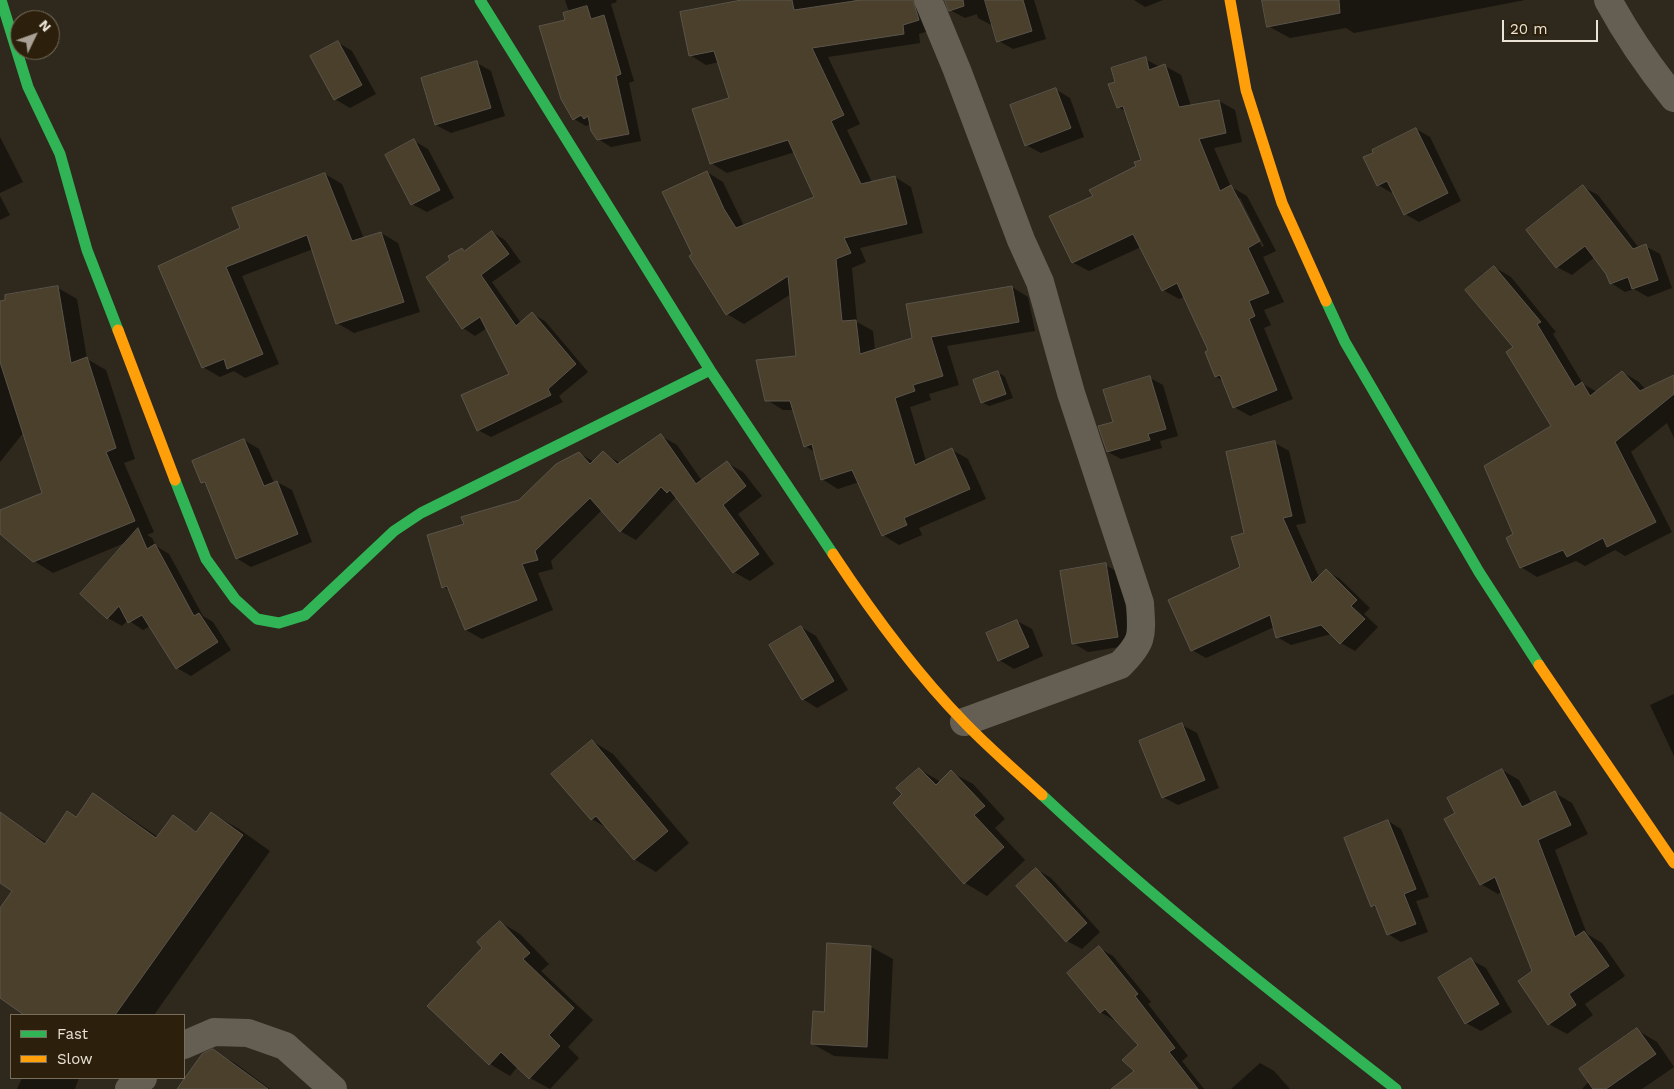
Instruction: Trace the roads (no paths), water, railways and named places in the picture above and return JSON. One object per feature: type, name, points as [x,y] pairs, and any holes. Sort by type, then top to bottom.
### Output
[{"type":"street","points":[[1,0],[28,87],[60,154],[86,250],[206,559],[235,599],[257,619],[279,623],[305,616],[394,531],[421,513],[710,370]]},
{"type":"street","points":[[480,0],[710,370],[866,603],[919,671],[964,722],[1087,837],[1284,1002],[1396,1089]]},
{"type":"street","points":[[928,0],[957,70],[1020,240],[1040,282],[1072,393],[1140,603],[1142,632],[1135,650],[1120,665],[964,722]]},
{"type":"street","points":[[1230,0],[1246,90],[1282,203],[1345,342],[1484,580],[1556,692],[1674,863]]},
{"type":"street","points":[[1608,0],[1622,25],[1674,98]]},
{"type":"street","points":[[185,1045],[214,1032],[248,1033],[285,1046],[334,1089]]},
{"type":"street","points":[[129,1089],[142,1079]]}]
